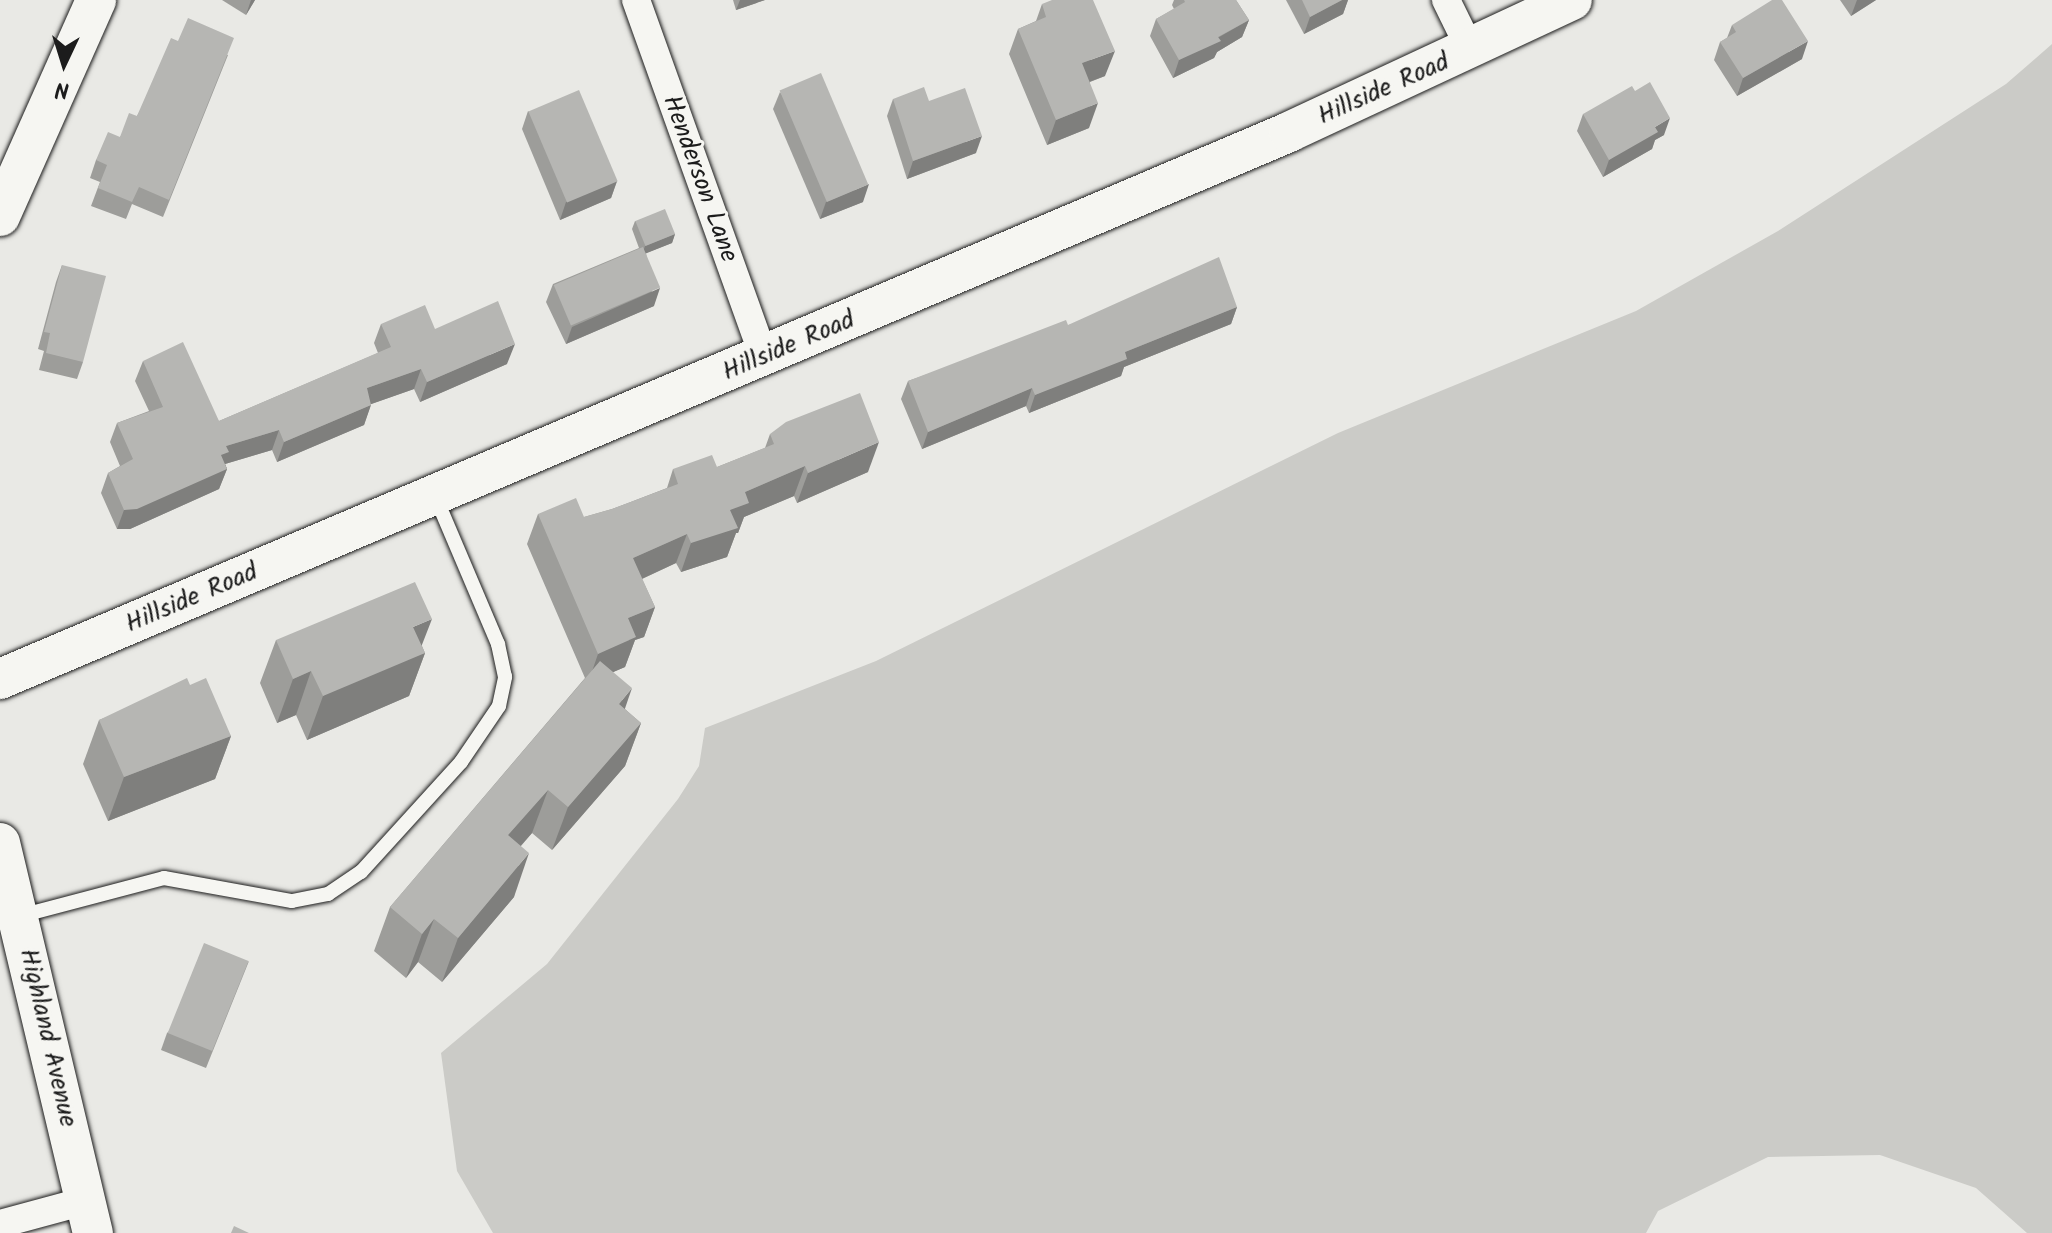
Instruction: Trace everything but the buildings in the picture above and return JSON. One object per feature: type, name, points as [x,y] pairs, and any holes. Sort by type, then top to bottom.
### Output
[{"type":"street","points":[[0,216],[96,0]]},
{"type":"street","name":"Henderson Lane","points":[[636,0],[764,358]]},
{"type":"street","points":[[1446,0],[1471,51]]},
{"type":"street","name":"Hillside Road","points":[[0,679],[764,358],[1471,51],[1572,0]]},
{"type":"street","name":"Highland Avenue","points":[[0,843],[89,1217]]},
{"type":"street","points":[[0,1224],[89,1217]]},
{"type":"lane","points":[[19,916],[164,878],[292,901],[328,894],[361,872],[461,762],[499,706],[505,677],[498,644],[436,497]]},
{"type":"shaded area","points":[[2052,44],[2052,1233],[2027,1233],[1976,1188],[1880,1155],[1768,1157],[1658,1211],[1646,1233],[493,1233],[457,1171],[441,1053],[547,964],[678,799],[699,766],[705,728],[876,661],[1338,433],[1636,311],[1778,231],[2006,84]]}]
